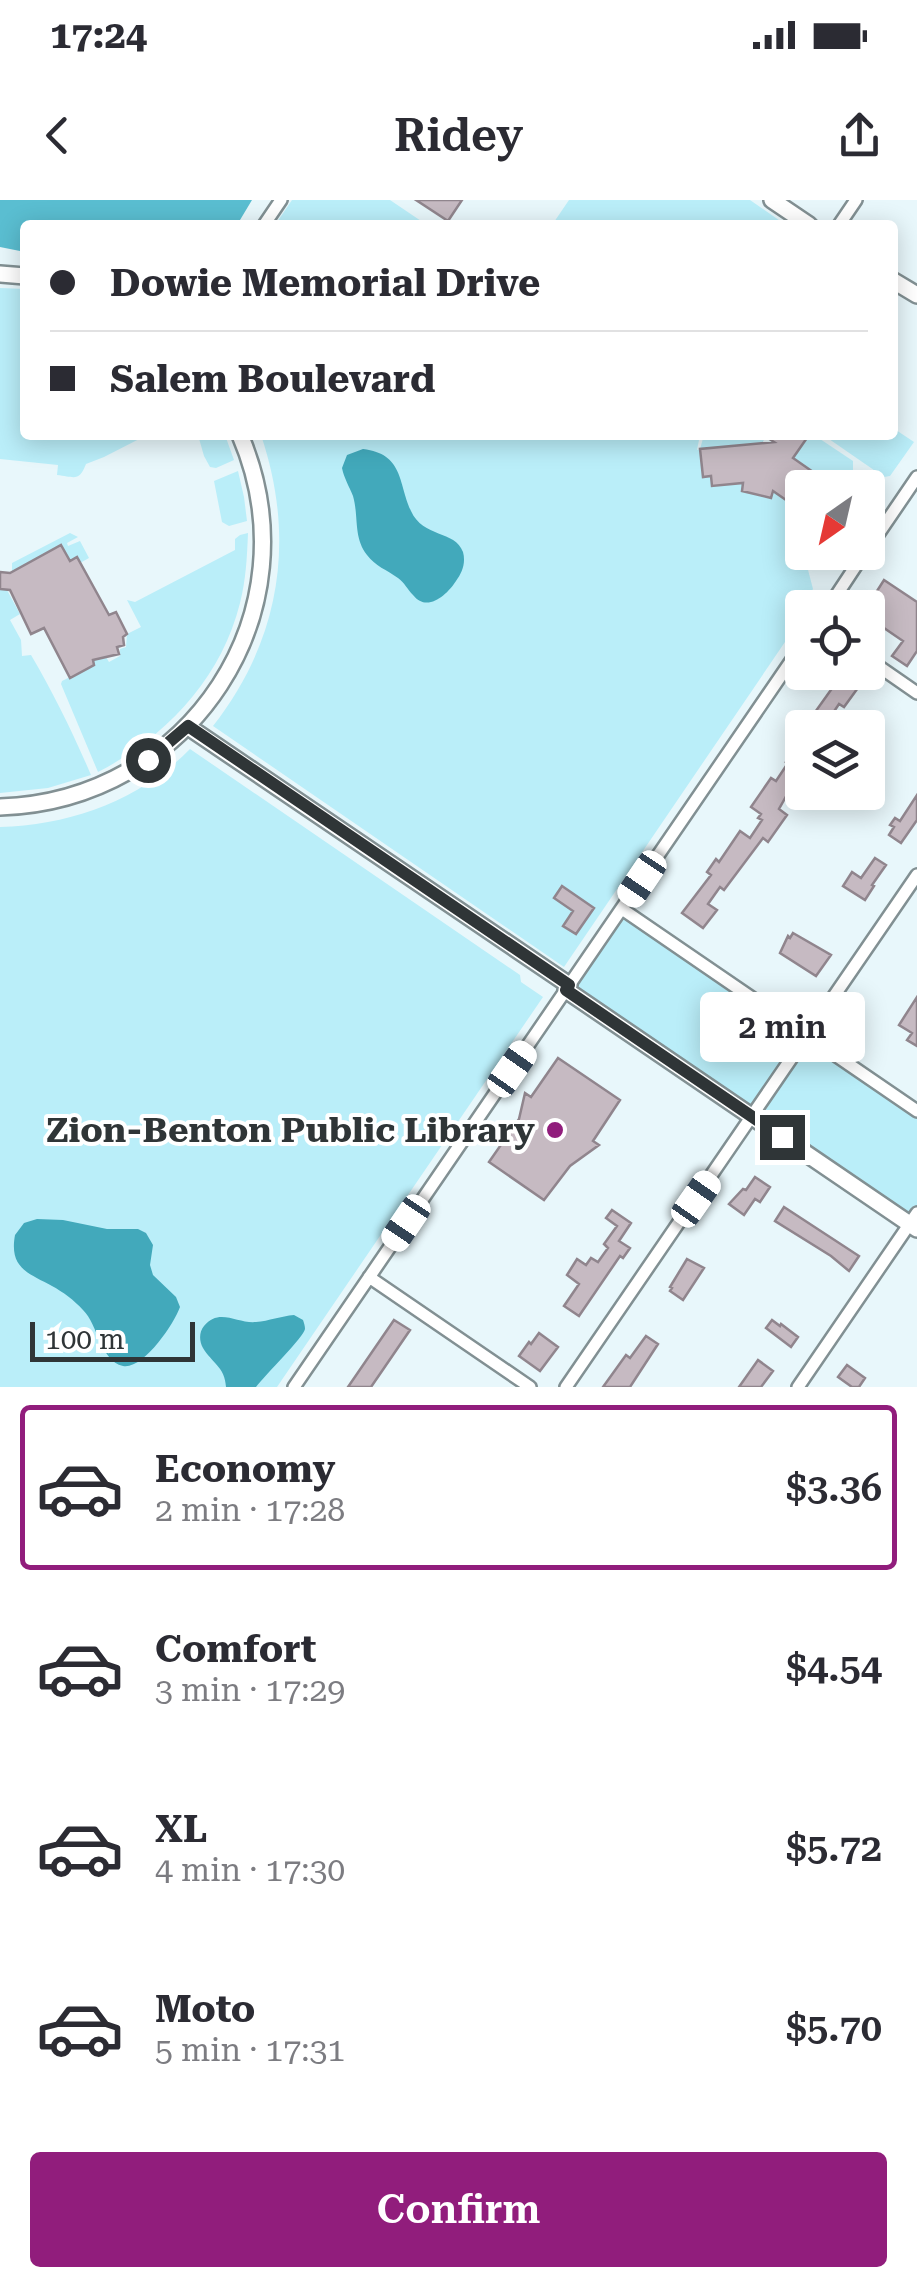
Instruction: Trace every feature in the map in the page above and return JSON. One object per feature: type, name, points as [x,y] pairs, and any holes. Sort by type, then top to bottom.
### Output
[{"type":"street","points":[[772,200],[801,220]]},
{"type":"street","points":[[0,807],[53,801],[102,785],[148,760],[188,726],[214,695],[236,656],[258,586],[262,542],[259,498],[242,440]]},
{"type":"street","points":[[885,523],[917,477]]},
{"type":"street","points":[[294,1387],[785,669]]},
{"type":"street","points":[[885,671],[917,693]]},
{"type":"street","points":[[188,726],[752,1117],[914,1222],[798,1387]]},
{"type":"street","points":[[566,1387],[917,874]]},
{"type":"street","points":[[622,908],[917,1112]]},
{"type":"street","points":[[369,1277],[530,1387]]},
{"type":"shaded area","points":[[0,200],[252,200],[240,220],[20,220],[20,251],[0,247]]},
{"type":"shaded area","points":[[292,200],[390,200],[420,220],[278,220]]},
{"type":"shaded area","points":[[569,200],[750,200],[779,220],[555,220]]},
{"type":"shaded area","points":[[0,288],[20,289],[20,440],[137,440],[86,464],[76,477],[57,475],[58,465],[0,459]]},
{"type":"shaded area","points":[[898,431],[914,442],[890,476],[885,477],[885,470],[874,470],[830,440],[898,440]]},
{"type":"shaded area","points":[[199,440],[227,440],[234,460],[216,468],[210,467]]},
{"type":"shaded area","points":[[262,440],[699,440],[697,450],[700,449],[703,477],[711,476],[712,486],[743,483],[742,491],[771,498],[773,491],[785,499],[785,570],[808,570],[813,589],[785,590],[785,642],[564,967],[213,726],[236,693],[267,623],[276,587],[278,512]]},
{"type":"shaded area","points":[[703,440],[764,440],[700,449]]},
{"type":"shaded area","points":[[806,440],[822,440],[853,461],[853,470],[811,470],[793,458]]},
{"type":"shaded area","points":[[363,449],[393,463],[416,520],[453,540],[463,552],[460,575],[436,600],[418,600],[363,548],[353,496],[342,468],[347,455]]},
{"type":"shaded area","points":[[238,471],[247,521],[229,526],[222,522],[214,481]]},
{"type":"shaded area","points":[[70,533],[78,537],[68,546],[80,541],[89,558],[80,563],[70,561],[61,545],[12,572],[12,563]]},
{"type":"shaded area","points":[[248,533],[240,603],[231,631],[205,681],[146,742],[98,772],[62,681],[94,665],[93,660],[106,657],[109,662],[120,656],[127,634],[141,627],[127,600],[135,602],[235,550],[235,539]]},
{"type":"shaded area","points":[[0,589],[7,590],[20,614],[10,620],[21,640],[22,656],[31,655],[91,775],[48,788],[0,793]]},
{"type":"shaded area","points":[[190,749],[520,975],[521,982],[543,997],[277,1387],[0,1387],[0,827],[53,821],[103,806],[149,782]]},
{"type":"shaded area","points":[[622,909],[917,1111],[917,1229],[566,990]]},
{"type":"shaded area","points":[[37,1219],[146,1233],[153,1245],[153,1275],[176,1297],[180,1307],[165,1334],[140,1361],[123,1366],[115,1363],[80,1306],[22,1268],[15,1255],[15,1235],[24,1223]]},
{"type":"shaded area","points":[[294,1315],[303,1320],[303,1333],[256,1387],[226,1387],[221,1370],[200,1340],[204,1326],[216,1318],[256,1322]]},
{"type":"building","points":[[416,200],[462,200],[446,220]]},
{"type":"building","points":[[806,440],[793,458],[810,470],[785,470],[785,499],[773,491],[771,498],[742,491],[743,483],[712,486],[711,476],[703,477],[700,449]]},
{"type":"building","points":[[61,545],[70,561],[77,557],[109,615],[116,612],[127,634],[123,637],[124,645],[117,647],[119,654],[93,660],[94,665],[70,678],[44,628],[31,634],[10,590],[0,589],[0,572],[10,573]]},
{"type":"building","points":[[884,580],[917,602],[917,651],[907,666],[892,656],[903,641],[885,629],[885,590],[878,590]]},
{"type":"building","points":[[831,690],[856,690],[844,707],[839,704],[835,710],[817,710]]},
{"type":"building","points":[[785,768],[785,798],[779,809],[787,815],[768,842],[763,838],[724,890],[720,887],[708,904],[717,910],[703,928],[682,913],[711,875],[707,872],[716,859],[719,862],[740,831],[750,838],[762,820],[758,818],[761,814],[751,807],[771,778],[776,781]]},
{"type":"building","points":[[917,795],[917,820],[901,843],[889,835],[894,827],[890,825],[895,818],[900,821]]},
{"type":"building","points":[[875,858],[886,865],[865,900],[843,886],[852,872],[861,878]]},
{"type":"building","points":[[562,886],[594,908],[576,934],[563,926],[573,911],[554,898]]},
{"type":"building","points":[[793,933],[831,955],[816,976],[780,953]]},
{"type":"building","points":[[917,997],[917,1046],[907,1040],[912,1033],[899,1025]]},
{"type":"building","name":"Zion-Benton Public Library","points":[[558,1058],[620,1100],[593,1141],[599,1145],[570,1166],[544,1200],[489,1162],[519,1119],[525,1093],[531,1097]]},
{"type":"building","points":[[755,1177],[770,1187],[744,1215],[729,1204]]},
{"type":"building","points":[[784,1207],[859,1256],[849,1271],[775,1221]]},
{"type":"building","points":[[612,1210],[631,1223],[619,1241],[630,1248],[623,1258],[620,1256],[579,1316],[564,1306],[579,1284],[567,1275],[577,1259],[586,1265],[591,1258],[598,1262],[608,1248],[604,1244],[617,1226],[606,1218]]},
{"type":"building","points":[[687,1259],[704,1268],[683,1300],[670,1287]]},
{"type":"building","points":[[394,1320],[410,1330],[382,1371],[371,1387],[348,1387]]},
{"type":"building","points":[[772,1320],[798,1337],[791,1347],[766,1328]]},
{"type":"building","points":[[539,1333],[558,1347],[540,1371],[519,1356]]},
{"type":"building","points":[[646,1336],[658,1344],[630,1387],[603,1387],[626,1355],[630,1358]]},
{"type":"building","points":[[758,1360],[773,1371],[761,1387],[739,1387]]},
{"type":"building","points":[[847,1365],[865,1378],[859,1387],[852,1387],[838,1377]]},
{"type":"place","name":"Zion-Benton Public Library","points":[[555,1130]]},
{"type":"route","points":[[148,760],[188,726],[569,985],[566,990],[782,1137]]}]
